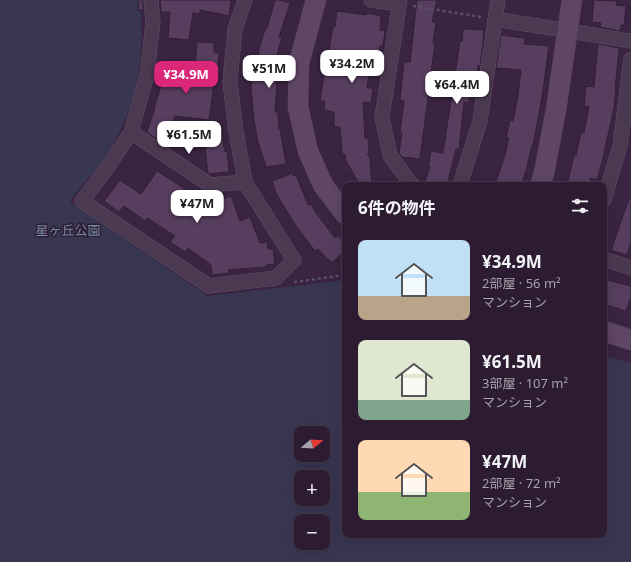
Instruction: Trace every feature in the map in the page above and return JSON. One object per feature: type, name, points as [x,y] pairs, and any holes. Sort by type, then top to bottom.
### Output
[{"type":"street","points":[[151,0],[154,22],[147,75],[131,132],[108,167],[82,202],[209,286],[276,278],[294,260],[245,182],[236,131],[230,82],[235,29],[245,0]]},
{"type":"street","points":[[316,0],[298,63],[298,107],[308,151],[323,184],[342,210]]},
{"type":"street","points":[[371,0],[400,2],[382,117],[390,155],[410,182]]},
{"type":"street","points":[[461,182],[480,122],[498,0]]},
{"type":"street","points":[[541,182],[556,110],[572,0]]},
{"type":"street","points":[[495,19],[631,41]]},
{"type":"street","points":[[607,190],[620,146],[631,60]]},
{"type":"street","points":[[131,132],[210,185],[245,182]]},
{"type":"street","points":[[607,260],[631,268]]},
{"type":"street","points":[[607,332],[631,340]]},
{"type":"path","points":[[400,2],[495,19]]},
{"type":"path","points":[[276,278],[291,282],[342,275]]},
{"type":"green space","name":"星ヶ丘公園","points":[[0,0],[140,0],[140,65],[130,106],[113,145],[101,164],[70,202],[208,296],[342,280],[342,538],[607,538],[607,357],[631,363],[631,562],[0,562]]},
{"type":"building","points":[[139,0],[143,0],[143,10],[138,10]]},
{"type":"building","points":[[160,0],[231,0],[229,16],[200,10],[200,14],[193,13],[189,40],[168,38],[170,12],[161,12]]},
{"type":"building","points":[[275,0],[290,3],[279,37],[282,38],[277,54],[279,55],[275,79],[277,79],[275,112],[278,112],[279,129],[286,164],[266,167],[258,142],[251,88],[260,45],[266,27],[267,28]]},
{"type":"building","points":[[417,0],[437,0],[432,22],[436,23],[433,43],[435,43],[420,159],[402,157],[399,153],[404,101],[400,100],[404,62],[410,62]]},
{"type":"building","points":[[594,0],[617,1],[616,5],[626,6],[624,25],[621,25],[620,31],[600,27],[601,23],[592,22]]},
{"type":"building","points":[[337,11],[366,15],[367,13],[381,16],[380,30],[385,31],[383,46],[380,46],[377,62],[371,62],[367,88],[373,88],[371,103],[363,102],[365,139],[368,138],[369,154],[367,154],[370,158],[372,182],[358,182],[346,161],[345,154],[342,154],[340,127],[334,127],[334,112],[324,110],[325,101],[320,101],[333,26],[335,27]]},
{"type":"building","points":[[463,29],[484,30],[480,66],[478,66],[476,82],[472,82],[471,98],[469,98],[469,103],[464,102],[459,149],[456,149],[448,182],[425,182],[430,166],[428,166],[431,151],[443,153],[460,41],[462,41]]},
{"type":"building","points":[[501,35],[525,38],[524,44],[549,46],[533,146],[532,145],[522,182],[496,182],[509,138],[506,138],[510,120],[513,121],[521,70],[496,68]]},
{"type":"building","points":[[197,42],[214,43],[214,52],[219,53],[218,65],[214,65],[213,91],[209,120],[175,116],[165,145],[147,132],[154,108],[163,80],[190,86],[191,68],[195,68]]},
{"type":"building","points":[[598,44],[619,48],[614,108],[597,180],[591,178],[589,182],[568,182],[574,155],[576,156],[581,132],[584,133],[589,107],[584,106],[586,86],[594,87]]},
{"type":"building","points":[[220,126],[225,152],[227,151],[229,172],[208,174],[203,129]]},
{"type":"building","points":[[157,171],[212,206],[212,203],[231,196],[240,221],[250,217],[260,243],[267,242],[268,249],[273,249],[275,264],[266,265],[266,267],[228,270],[229,273],[212,275],[211,265],[188,248],[185,252],[170,242],[175,236],[147,218],[145,221],[124,206],[119,212],[104,201],[120,180],[141,194]]},
{"type":"building","points":[[293,173],[293,176],[296,175],[308,205],[311,204],[335,238],[338,236],[342,240],[342,253],[332,263],[318,249],[315,251],[296,226],[277,195],[272,181]]},
{"type":"building","points":[[629,199],[631,199],[631,243],[627,255],[611,250]]},
{"type":"building","points":[[607,280],[631,286],[631,297],[626,311],[607,305]]}]
